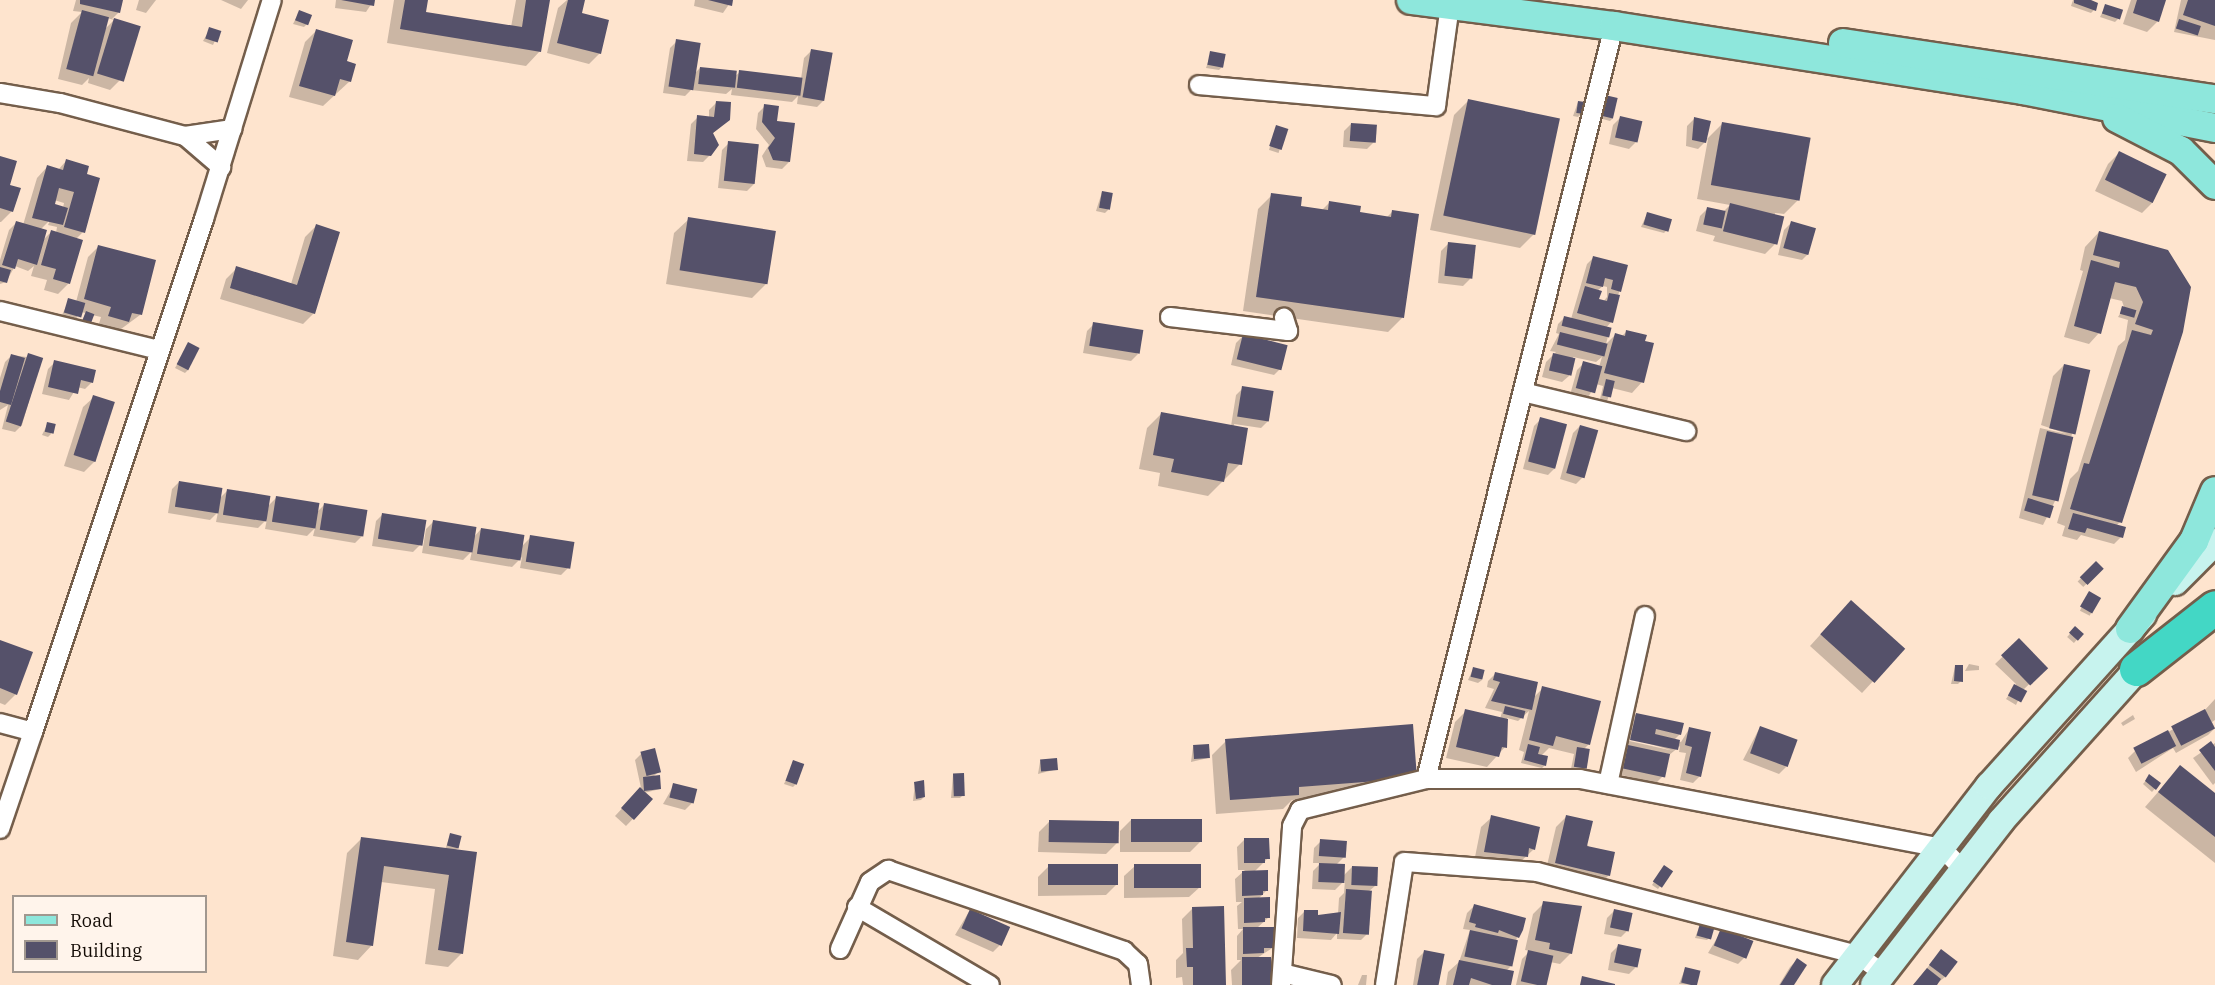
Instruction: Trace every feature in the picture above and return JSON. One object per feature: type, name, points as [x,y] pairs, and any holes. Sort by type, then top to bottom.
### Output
[{"type":"highway","points":[[2136,669],[2215,607]]},
{"type":"main road","points":[[1411,0],[1614,26],[2050,95],[2215,128]]},
{"type":"main road","points":[[1559,0],[2215,99]]},
{"type":"main road","points":[[2050,95],[2112,115],[2163,140],[2181,151],[2215,185]]},
{"type":"main road","points":[[2130,628],[2194,541],[2215,490]]},
{"type":"street","points":[[0,829],[220,167],[272,0]]},
{"type":"street","points":[[1200,85],[1436,106],[1450,5]]},
{"type":"street","points":[[1426,779],[1614,26]]},
{"type":"street","points":[[0,93],[60,103],[185,136],[232,129]]},
{"type":"street","points":[[185,136],[220,167]]},
{"type":"street","points":[[0,311],[159,350]]},
{"type":"street","points":[[1170,318],[1288,331],[1284,318]]},
{"type":"street","points":[[1523,392],[1686,431]]},
{"type":"street","points":[[1835,985],[1989,786],[2130,628],[2215,542]]},
{"type":"street","points":[[1385,985],[1404,862],[1537,872],[1858,955],[1879,979],[2053,759],[2136,669],[2215,590]]},
{"type":"street","points":[[1608,784],[1645,616]]},
{"type":"street","points":[[0,723],[33,732]]},
{"type":"street","points":[[1332,985],[1282,979],[1292,826],[1300,810],[1426,779],[1580,779],[1942,848],[1963,870]]},
{"type":"street","points":[[840,949],[874,875],[896,872],[1124,951],[1138,964],[1141,985]]},
{"type":"street","points":[[857,908],[990,985]]},
{"type":"building","points":[[80,0],[123,0],[120,13],[80,4]]},
{"type":"building","points":[[341,0],[375,0],[374,6]]},
{"type":"building","points":[[405,0],[428,0],[426,12],[522,27],[526,0],[550,0],[541,52],[400,29]]},
{"type":"building","points":[[568,0],[585,0],[582,13],[609,20],[601,54],[557,43]]},
{"type":"building","points":[[708,0],[733,0],[732,6]]},
{"type":"building","points":[[2074,0],[2091,0],[2098,3],[2096,11],[2074,3]]},
{"type":"building","points":[[2137,0],[2166,0],[2159,22],[2133,13]]},
{"type":"building","points":[[2188,0],[2215,0],[2215,26],[2183,15]]},
{"type":"building","points":[[2105,4],[2123,10],[2120,19],[2102,14]]},
{"type":"building","points":[[82,10],[109,17],[93,76],[66,69]]},
{"type":"building","points":[[299,10],[312,15],[308,25],[295,20]]},
{"type":"building","points":[[114,18],[141,26],[124,82],[97,73]]},
{"type":"building","points":[[2179,19],[2201,26],[2198,36],[2176,29]]},
{"type":"building","points":[[209,27],[221,31],[218,42],[205,38]]},
{"type":"building","points":[[316,29],[353,40],[347,61],[356,64],[351,82],[340,79],[335,96],[299,86]]},
{"type":"building","points":[[676,39],[701,43],[693,90],[668,86]]},
{"type":"building","points":[[811,49],[833,53],[824,101],[802,97]]},
{"type":"building","points":[[1210,51],[1226,54],[1223,68],[1207,65]]},
{"type":"building","points":[[700,67],[737,71],[735,88],[698,84]]},
{"type":"building","points":[[739,70],[803,78],[800,96],[737,88]]},
{"type":"building","points":[[1605,95],[1618,98],[1613,118],[1600,115]]},
{"type":"building","points":[[1468,99],[1560,119],[1535,235],[1443,215]]},
{"type":"building","points":[[716,101],[731,102],[730,120],[713,133],[719,145],[711,156],[694,154],[697,115],[714,117]]},
{"type":"building","points":[[1578,101],[1585,102],[1583,114],[1576,113]]},
{"type":"building","points":[[764,104],[779,106],[777,121],[795,123],[790,162],[773,160],[768,148],[775,138],[762,122]]},
{"type":"building","points":[[1620,116],[1642,121],[1637,143],[1615,137]]},
{"type":"building","points":[[1694,117],[1711,121],[1706,143],[1692,140]]},
{"type":"building","points":[[1722,122],[1811,138],[1800,201],[1711,185]]},
{"type":"building","points":[[1351,123],[1377,125],[1376,143],[1350,141]]},
{"type":"building","points":[[1276,125],[1288,129],[1282,150],[1269,146]]},
{"type":"building","points":[[728,141],[759,144],[755,184],[724,181]]},
{"type":"building","points":[[2119,151],[2167,174],[2153,203],[2105,180]]},
{"type":"building","points":[[0,156],[17,161],[10,185],[21,188],[13,212],[0,208]]},
{"type":"building","points":[[66,159],[89,166],[87,174],[100,178],[85,233],[64,227],[74,192],[59,188],[55,204],[68,208],[63,225],[32,218],[47,165],[63,170]]},
{"type":"building","points":[[1102,191],[1113,193],[1110,210],[1099,208]]},
{"type":"building","points":[[1271,193],[1302,197],[1301,206],[1328,210],[1329,201],[1361,206],[1360,212],[1391,217],[1392,210],[1419,214],[1404,318],[1256,297]]},
{"type":"building","points":[[1730,203],[1784,217],[1777,245],[1723,231]]},
{"type":"building","points":[[1707,207],[1726,211],[1722,229],[1703,225]]},
{"type":"building","points":[[1647,212],[1672,219],[1668,232],[1643,224]]},
{"type":"building","points":[[688,217],[776,231],[767,284],[680,270]]},
{"type":"building","points":[[16,221],[47,230],[37,265],[18,259],[15,269],[2,265]]},
{"type":"building","points":[[1791,221],[1816,228],[1808,255],[1783,248]]},
{"type":"building","points":[[316,224],[340,232],[315,314],[230,288],[236,266],[297,285]]},
{"type":"building","points":[[51,230],[83,240],[70,284],[53,279],[56,269],[41,265]]},
{"type":"building","points":[[2099,231],[2168,250],[2191,287],[2183,332],[2122,523],[2070,509],[2084,463],[2089,464],[2132,330],[2151,335],[2153,330],[2135,324],[2143,302],[2136,287],[2115,282],[2101,334],[2074,326],[2091,260],[2119,268],[2120,262],[2093,255]]},
{"type":"building","points":[[1448,242],[1476,245],[1472,279],[1444,276]]},
{"type":"building","points":[[98,245],[156,260],[142,315],[132,313],[129,322],[108,316],[111,307],[84,299]]},
{"type":"building","points":[[1593,256],[1628,265],[1621,292],[1611,289],[1613,280],[1605,278],[1603,287],[1586,283]]},
{"type":"building","points":[[0,267],[11,270],[7,283],[0,281]]},
{"type":"building","points":[[1585,286],[1602,291],[1599,299],[1607,301],[1609,293],[1620,295],[1613,323],[1577,313]]},
{"type":"building","points":[[68,298],[85,303],[81,317],[64,312]]},
{"type":"building","points":[[2122,306],[2136,310],[2134,318],[2120,314]]},
{"type":"building","points":[[86,311],[94,314],[90,324],[82,321]]},
{"type":"building","points":[[1564,316],[1612,328],[1609,338],[1562,326]]},
{"type":"building","points":[[1093,322],[1143,330],[1140,354],[1089,346]]},
{"type":"building","points":[[1626,330],[1647,335],[1645,341],[1654,343],[1644,383],[1604,373],[1615,333],[1625,336]]},
{"type":"building","points":[[1560,332],[1608,344],[1604,356],[1557,345]]},
{"type":"building","points":[[1243,334],[1288,345],[1281,370],[1237,359]]},
{"type":"building","points":[[188,342],[200,348],[188,370],[177,364]]},
{"type":"building","points":[[28,353],[43,358],[21,426],[6,421]]},
{"type":"building","points":[[1553,353],[1575,358],[1571,376],[1549,371]]},
{"type":"building","points":[[11,354],[25,358],[11,405],[0,402],[0,391]]},
{"type":"building","points":[[54,360],[96,370],[93,383],[81,380],[78,394],[48,387]]},
{"type":"building","points":[[1583,361],[1602,366],[1595,393],[1576,388]]},
{"type":"building","points":[[2064,364],[2090,370],[2075,434],[2049,428]]},
{"type":"building","points":[[1606,379],[1615,381],[1611,398],[1602,396]]},
{"type":"building","points":[[1242,386],[1274,391],[1269,422],[1237,417]]},
{"type":"building","points":[[93,395],[115,402],[95,462],[74,455]]},
{"type":"building","points":[[1161,412],[1248,428],[1242,465],[1228,463],[1224,482],[1171,472],[1174,459],[1153,455]]},
{"type":"building","points":[[1540,417],[1567,424],[1555,469],[1528,461]]},
{"type":"building","points":[[47,422],[56,424],[54,434],[45,432]]},
{"type":"building","points":[[1580,425],[1598,430],[1584,478],[1566,473]]},
{"type":"building","points":[[2047,431],[2073,437],[2058,501],[2032,495]]},
{"type":"building","points":[[179,481],[222,488],[218,514],[175,507]]},
{"type":"building","points":[[227,489],[270,496],[266,522],[223,515]]},
{"type":"building","points":[[276,496],[319,503],[315,529],[272,522]]},
{"type":"building","points":[[2028,498],[2054,506],[2050,518],[2024,510]]},
{"type":"building","points":[[324,503],[367,510],[363,537],[320,530]]},
{"type":"building","points":[[382,513],[426,520],[422,546],[378,539]]},
{"type":"building","points":[[2073,513],[2126,527],[2123,538],[2087,528],[2085,533],[2068,529]]},
{"type":"building","points":[[433,520],[476,527],[472,553],[429,546]]},
{"type":"building","points":[[481,528],[524,535],[520,561],[477,554]]},
{"type":"building","points":[[530,535],[574,542],[570,569],[526,562]]},
{"type":"building","points":[[2096,561],[2104,569],[2088,585],[2080,577]]},
{"type":"building","points":[[2089,591],[2101,598],[2092,614],[2080,607]]},
{"type":"building","points":[[1851,600],[1905,649],[1874,683],[1820,634]]},
{"type":"building","points":[[2075,626],[2084,634],[2078,641],[2069,633]]},
{"type":"building","points":[[2019,638],[2048,668],[2030,686],[2001,655]]},
{"type":"building","points":[[0,640],[33,652],[17,695],[0,688]]},
{"type":"building","points":[[1955,665],[1963,665],[1963,682],[1954,681]]},
{"type":"building","points":[[1473,667],[1485,670],[1482,680],[1471,677]]},
{"type":"building","points":[[1495,672],[1538,682],[1532,710],[1491,701],[1500,682],[1493,680]]},
{"type":"building","points":[[2014,684],[2027,691],[2021,703],[2008,695]]},
{"type":"building","points":[[1542,686],[1601,701],[1590,745],[1556,736],[1553,746],[1529,740]]},
{"type":"building","points":[[1505,706],[1525,711],[1523,719],[1503,714]]},
{"type":"building","points":[[1465,709],[1508,719],[1507,748],[1502,747],[1499,757],[1456,747]]},
{"type":"building","points":[[2205,709],[2215,729],[2181,746],[2171,726]]},
{"type":"building","points":[[1636,713],[1684,723],[1681,735],[1656,729],[1655,734],[1680,740],[1678,750],[1630,740]]},
{"type":"building","points":[[1413,724],[1417,778],[1299,787],[1299,795],[1230,800],[1225,739]]},
{"type":"building","points":[[1760,726],[1798,740],[1788,767],[1750,753]]},
{"type":"building","points":[[1689,727],[1711,732],[1701,777],[1686,773],[1692,747],[1685,745]]},
{"type":"building","points":[[2168,730],[2176,746],[2141,764],[2133,748]]},
{"type":"building","points":[[2211,741],[2215,747],[2215,771],[2199,750]]},
{"type":"building","points":[[1209,744],[1210,758],[1194,759],[1193,745]]},
{"type":"building","points":[[1528,744],[1540,747],[1538,754],[1548,756],[1546,766],[1524,760]]},
{"type":"building","points":[[1628,745],[1670,754],[1665,777],[1623,768]]},
{"type":"building","points":[[1577,747],[1590,749],[1587,769],[1574,767]]},
{"type":"building","points":[[655,748],[661,772],[646,776],[640,752]]},
{"type":"building","points":[[1057,758],[1058,770],[1041,771],[1040,759]]},
{"type":"building","points":[[793,760],[804,764],[797,785],[785,781]]},
{"type":"building","points":[[2180,765],[2215,793],[2215,837],[2158,792]]},
{"type":"building","points":[[953,773],[964,773],[965,796],[954,796]]},
{"type":"building","points":[[2149,774],[2161,783],[2156,790],[2145,781]]},
{"type":"building","points":[[660,775],[661,789],[644,791],[643,777]]},
{"type":"building","points":[[924,780],[925,797],[916,799],[914,782]]},
{"type":"building","points":[[673,783],[697,789],[694,804],[669,798]]},
{"type":"building","points":[[640,787],[653,799],[634,820],[621,808]]},
{"type":"building","points":[[1491,815],[1540,827],[1535,850],[1529,848],[1528,857],[1484,852]]},
{"type":"building","points":[[1566,815],[1593,821],[1587,846],[1615,852],[1610,876],[1555,863]]},
{"type":"building","points":[[1131,819],[1202,819],[1202,842],[1131,842]]},
{"type":"building","points":[[1049,820],[1119,821],[1119,843],[1049,842]]},
{"type":"building","points":[[450,833],[462,836],[458,849],[447,846]]},
{"type":"building","points":[[361,837],[477,852],[463,954],[438,950],[449,875],[384,866],[373,946],[346,942]]},
{"type":"building","points":[[1244,838],[1269,838],[1270,859],[1265,859],[1265,863],[1244,863]]},
{"type":"building","points":[[1320,839],[1347,841],[1346,858],[1319,856]]},
{"type":"building","points":[[1319,863],[1345,864],[1344,883],[1318,882]]},
{"type":"building","points":[[1048,864],[1118,864],[1118,885],[1048,885]]},
{"type":"building","points":[[1134,864],[1201,864],[1201,888],[1134,888]]},
{"type":"building","points":[[1664,865],[1673,871],[1662,888],[1653,882]]},
{"type":"building","points":[[1352,866],[1378,867],[1377,886],[1351,885]]},
{"type":"building","points":[[1268,870],[1268,891],[1263,891],[1263,895],[1242,896],[1242,871]]},
{"type":"building","points":[[1346,889],[1372,891],[1369,935],[1343,933]]},
{"type":"building","points":[[1270,897],[1270,918],[1265,918],[1265,922],[1244,923],[1244,898]]},
{"type":"building","points":[[1543,901],[1582,906],[1572,954],[1549,949],[1550,943],[1535,940]]},
{"type":"building","points":[[1474,904],[1526,918],[1519,938],[1499,930],[1498,933],[1475,927],[1476,924],[1469,922]]},
{"type":"building","points":[[1224,906],[1226,985],[1193,985],[1193,967],[1187,967],[1186,948],[1193,948],[1192,907]]},
{"type":"building","points":[[970,909],[1010,927],[1002,946],[961,928]]},
{"type":"building","points":[[1614,909],[1633,913],[1629,932],[1610,928]]},
{"type":"building","points":[[1304,910],[1318,910],[1318,915],[1341,912],[1339,934],[1303,931]]},
{"type":"building","points":[[1701,920],[1715,924],[1711,940],[1697,935]]},
{"type":"building","points":[[1243,927],[1275,927],[1275,948],[1264,948],[1264,953],[1243,954]]},
{"type":"building","points":[[1721,928],[1753,941],[1746,959],[1714,946]]},
{"type":"building","points":[[1470,930],[1518,940],[1512,967],[1464,956]]},
{"type":"building","points":[[1618,944],[1641,949],[1638,968],[1614,963]]},
{"type":"building","points":[[1941,949],[1958,962],[1946,978],[1929,965]]},
{"type":"building","points":[[1424,950],[1445,954],[1439,985],[1417,985]]},
{"type":"building","points":[[1528,950],[1553,956],[1547,985],[1521,981]]},
{"type":"building","points":[[1242,957],[1271,957],[1271,985],[1242,985]]},
{"type":"building","points":[[1797,958],[1807,965],[1794,985],[1780,985]]},
{"type":"building","points":[[1459,960],[1514,971],[1511,985],[1492,985],[1471,978],[1469,985],[1453,985]]},
{"type":"building","points":[[1685,967],[1701,971],[1697,985],[1681,983]]},
{"type":"building","points":[[1927,968],[1941,979],[1937,985],[1913,985]]},
{"type":"building","points":[[1582,976],[1615,984],[1615,985],[1580,985]]}]
